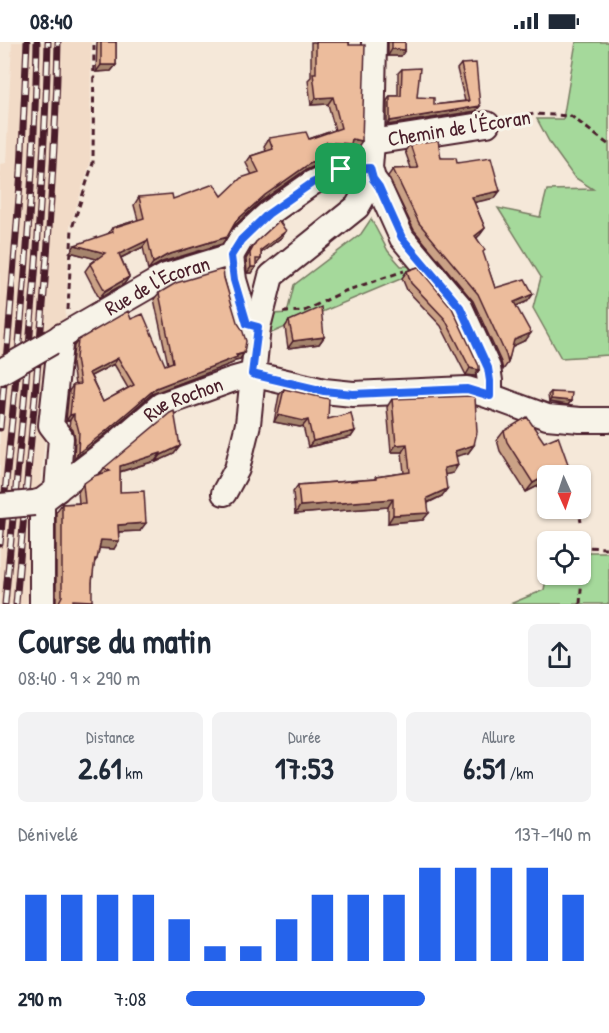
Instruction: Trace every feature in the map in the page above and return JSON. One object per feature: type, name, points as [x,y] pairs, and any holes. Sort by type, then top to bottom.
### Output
[{"type":"street","points":[[224,493],[237,469],[248,424],[258,327],[271,276],[357,207],[371,173],[374,42]]},
{"type":"street","name":"Chemin de l'Écoran","points":[[372,142],[487,124]]},
{"type":"street","name":"Rue de l'Ecoran","points":[[0,372],[166,276],[231,256],[241,240],[268,214],[312,183],[341,169],[371,173]]},
{"type":"street","points":[[371,173],[402,238],[460,307],[488,368],[490,396]]},
{"type":"street","points":[[231,256],[234,280],[247,324],[258,327]]},
{"type":"street","points":[[42,604],[45,498],[61,438],[51,425],[60,337]]},
{"type":"street","name":"Rue Rochon","points":[[45,498],[111,448],[161,405],[252,374],[324,391],[353,394],[467,389],[547,417],[609,420]]},
{"type":"street","points":[[0,506],[45,498]]},
{"type":"path","points":[[60,337],[72,228],[93,163],[94,42]]},
{"type":"path","name":"Chemin de l'Écoran","points":[[487,124],[534,114],[571,116],[609,145]]},
{"type":"path","points":[[288,312],[304,311],[345,291],[426,264]]},
{"type":"path","points":[[560,458],[562,465]]},
{"type":"path","points":[[580,604],[584,547],[609,548]]},
{"type":"shaded area","points":[[12,42],[91,42],[90,164],[70,226],[65,325],[46,431],[27,604],[0,604],[0,164],[6,163]]},
{"type":"green space","points":[[576,42],[609,42],[609,355],[561,358],[533,308],[541,277],[498,208],[540,217],[547,190],[593,189],[574,177],[551,145],[537,119],[563,119]]},
{"type":"green space","points":[[371,219],[388,251],[401,266],[417,266],[422,270],[269,334],[274,314],[287,313],[294,285],[361,234]]},
{"type":"green space","points":[[591,552],[609,552],[609,604],[510,604],[544,590],[545,585],[591,585]]},
{"type":"building","points":[[101,42],[116,42],[116,65],[101,65]]},
{"type":"building","points":[[316,42],[349,42],[349,45],[365,45],[362,141],[352,139],[351,144],[326,142],[331,153],[309,164],[265,195],[236,221],[227,237],[167,255],[153,263],[148,240],[119,254],[129,277],[105,291],[90,264],[105,253],[75,245],[113,232],[112,228],[144,218],[139,197],[172,194],[173,199],[214,184],[222,196],[241,178],[259,172],[251,156],[273,149],[269,138],[306,132],[309,139],[341,128],[333,97],[316,98],[313,73],[316,73]]},
{"type":"building","points":[[392,42],[405,42],[405,50],[392,49]]},
{"type":"building","points":[[476,63],[480,106],[390,121],[390,96],[401,96],[402,69],[420,68],[417,97],[434,98],[434,105],[469,101],[461,64]]},
{"type":"building","points":[[438,140],[441,158],[456,158],[457,163],[491,158],[500,191],[472,197],[485,228],[475,236],[485,250],[483,252],[495,288],[525,279],[533,294],[514,302],[531,333],[514,340],[508,363],[478,294],[419,223],[393,169],[418,168],[410,144]]},
{"type":"building","points":[[279,221],[286,231],[261,250],[261,259],[256,259],[256,267],[251,267],[250,253],[256,242]]},
{"type":"building","points":[[418,267],[452,308],[479,370],[470,368],[445,319],[411,283],[407,271]]},
{"type":"building","points":[[223,269],[237,322],[246,341],[244,353],[156,388],[78,453],[79,432],[74,414],[70,415],[73,385],[80,384],[76,358],[78,340],[128,311],[131,319],[143,314],[165,365],[173,362],[159,293],[176,283]],"holes":[[[118,358],[134,385],[103,402],[89,373]]]},
{"type":"building","points":[[321,307],[324,337],[293,341],[289,321]]},
{"type":"building","points":[[284,389],[329,399],[328,419],[351,413],[355,431],[313,441],[308,420],[278,415]]},
{"type":"building","points":[[551,392],[572,393],[571,401],[551,399]]},
{"type":"building","points":[[475,397],[477,432],[474,445],[455,451],[458,465],[444,468],[447,489],[427,498],[429,513],[393,515],[393,499],[300,506],[298,485],[376,479],[376,477],[410,472],[407,444],[396,445],[392,399]]},
{"type":"building","points":[[174,411],[180,446],[161,455],[161,453],[120,466],[120,492],[144,491],[146,523],[118,525],[119,541],[101,540],[97,559],[95,559],[92,601],[73,600],[73,604],[58,604],[62,596],[62,504],[85,503],[83,484],[94,476],[110,471],[104,468]]},
{"type":"building","points":[[527,417],[544,442],[558,436],[568,464],[537,465],[537,481],[533,483],[507,442],[504,431]]},
{"type":"railway","points":[[0,428],[21,171],[27,42]]},
{"type":"railway","points":[[0,544],[28,231],[37,42]]},
{"type":"railway","points":[[5,604],[37,253],[48,42]]},
{"type":"railway","points":[[16,604],[47,253],[58,42]]},
{"type":"route","points":[[370,168],[373,179],[379,187],[402,238],[460,307],[488,368],[490,396],[467,389],[353,394],[324,391],[252,374],[258,327],[247,324],[234,280],[231,256],[241,240],[268,214],[312,183],[341,169],[370,168]]}]
